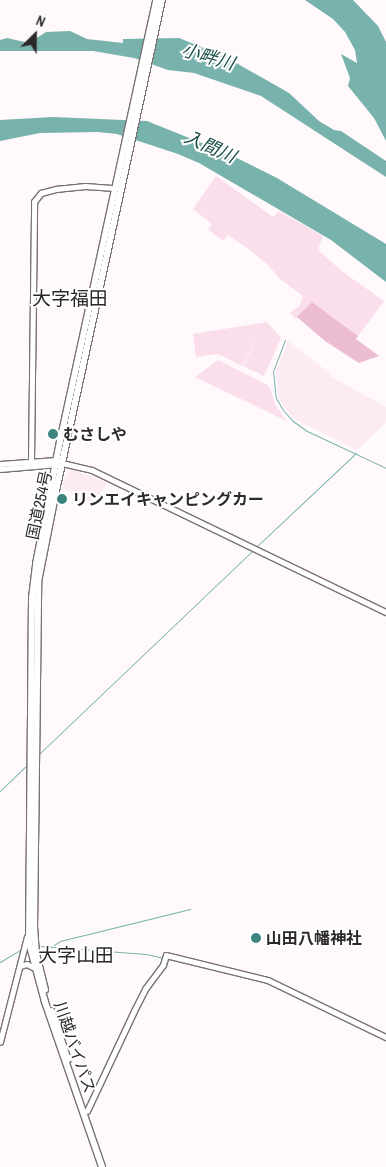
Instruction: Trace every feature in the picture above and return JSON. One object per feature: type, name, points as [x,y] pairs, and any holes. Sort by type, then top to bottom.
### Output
[{"type":"highway","points":[[156,0],[157,10]]},
{"type":"highway","points":[[157,10],[162,0]]},
{"type":"highway","name":"国道254号","points":[[28,934],[32,598],[36,564],[157,10]]},
{"type":"highway","name":"国道254号","points":[[35,946],[38,582],[58,463]]},
{"type":"highway","name":"川越バイパス","points":[[28,934],[30,952],[35,968],[102,1167]]},
{"type":"highway","name":"川越バイパス","points":[[35,946],[48,1001],[107,1167]]},
{"type":"street","points":[[31,460],[34,202],[38,195],[56,188],[118,186]]},
{"type":"street","points":[[0,464],[31,460],[58,463],[79,466],[111,477],[386,612]]},
{"type":"street","points":[[0,469],[58,463]]},
{"type":"street","points":[[0,1042],[28,934]]},
{"type":"street","points":[[20,966],[35,946]]},
{"type":"street","points":[[86,1111],[142,996],[160,970],[166,955],[268,980],[386,1037]]},
{"type":"street","points":[[20,966],[27,964],[35,968]]},
{"type":"shaded area","points":[[216,176],[273,217],[279,211],[323,236],[318,250],[343,272],[384,301],[358,336],[312,302],[296,319],[290,313],[300,305],[303,296],[280,279],[267,264],[246,247],[228,235],[223,241],[208,229],[212,224],[193,209]]},
{"type":"shaded area","points":[[312,302],[358,336],[356,339],[379,356],[359,363],[325,341],[297,317]]},
{"type":"shaded area","points":[[267,322],[281,338],[264,376],[243,366],[261,329],[242,366],[218,354],[196,357],[193,334]]},
{"type":"shaded area","points":[[288,341],[331,374],[330,376],[386,407],[386,423],[357,450],[294,419],[285,408],[278,396],[276,371]]},
{"type":"shaded area","points":[[218,360],[266,384],[270,388],[276,406],[287,421],[195,377]]},
{"type":"shaded area","points":[[72,470],[107,482],[96,504],[62,488],[65,477]]},
{"type":"water","points":[[305,0],[353,0],[378,26],[386,42],[386,141],[374,118],[348,86],[350,78],[341,54],[357,63],[355,50],[345,32],[333,19]]},
{"type":"water","name":"小畔川","points":[[70,31],[87,39],[123,43],[123,39],[179,38],[224,56],[289,93],[319,121],[334,130],[341,131],[386,161],[386,177],[261,96],[194,73],[168,70],[134,58],[93,51],[0,51],[0,40],[7,38],[29,43],[46,32]]},
{"type":"water","name":"入間川","points":[[53,117],[147,121],[229,154],[277,178],[386,244],[386,282],[331,240],[199,163],[178,154],[117,134],[98,132],[40,133],[0,141],[0,120]]},
{"type":"waterway","points":[[285,340],[273,371],[276,398],[283,410],[293,421],[307,431],[386,468]]},
{"type":"waterway","points":[[256,547],[356,453]]},
{"type":"waterway","points":[[40,753],[253,550]]},
{"type":"waterway","points":[[0,791],[25,767]]},
{"type":"waterway","points":[[54,945],[60,941],[190,909]]},
{"type":"waterway","points":[[41,946],[146,954],[164,958]]},
{"type":"waterway","points":[[0,962],[20,950]]},
{"type":"waterway","points":[[168,959],[191,963]]},
{"type":"waterway","points":[[258,980],[278,987]]},
{"type":"waterway","points":[[364,1029],[386,1040]]},
{"type":"place","name":"むさしや","points":[[53,434]]},
{"type":"place","name":"リンエイキャンピングカー","points":[[62,499]]},
{"type":"place","name":"山田八幡神社","points":[[256,938]]},
{"type":"district","name":"大字福田","points":[[70,299]]},
{"type":"district","name":"大字山田","points":[[76,956]]}]
